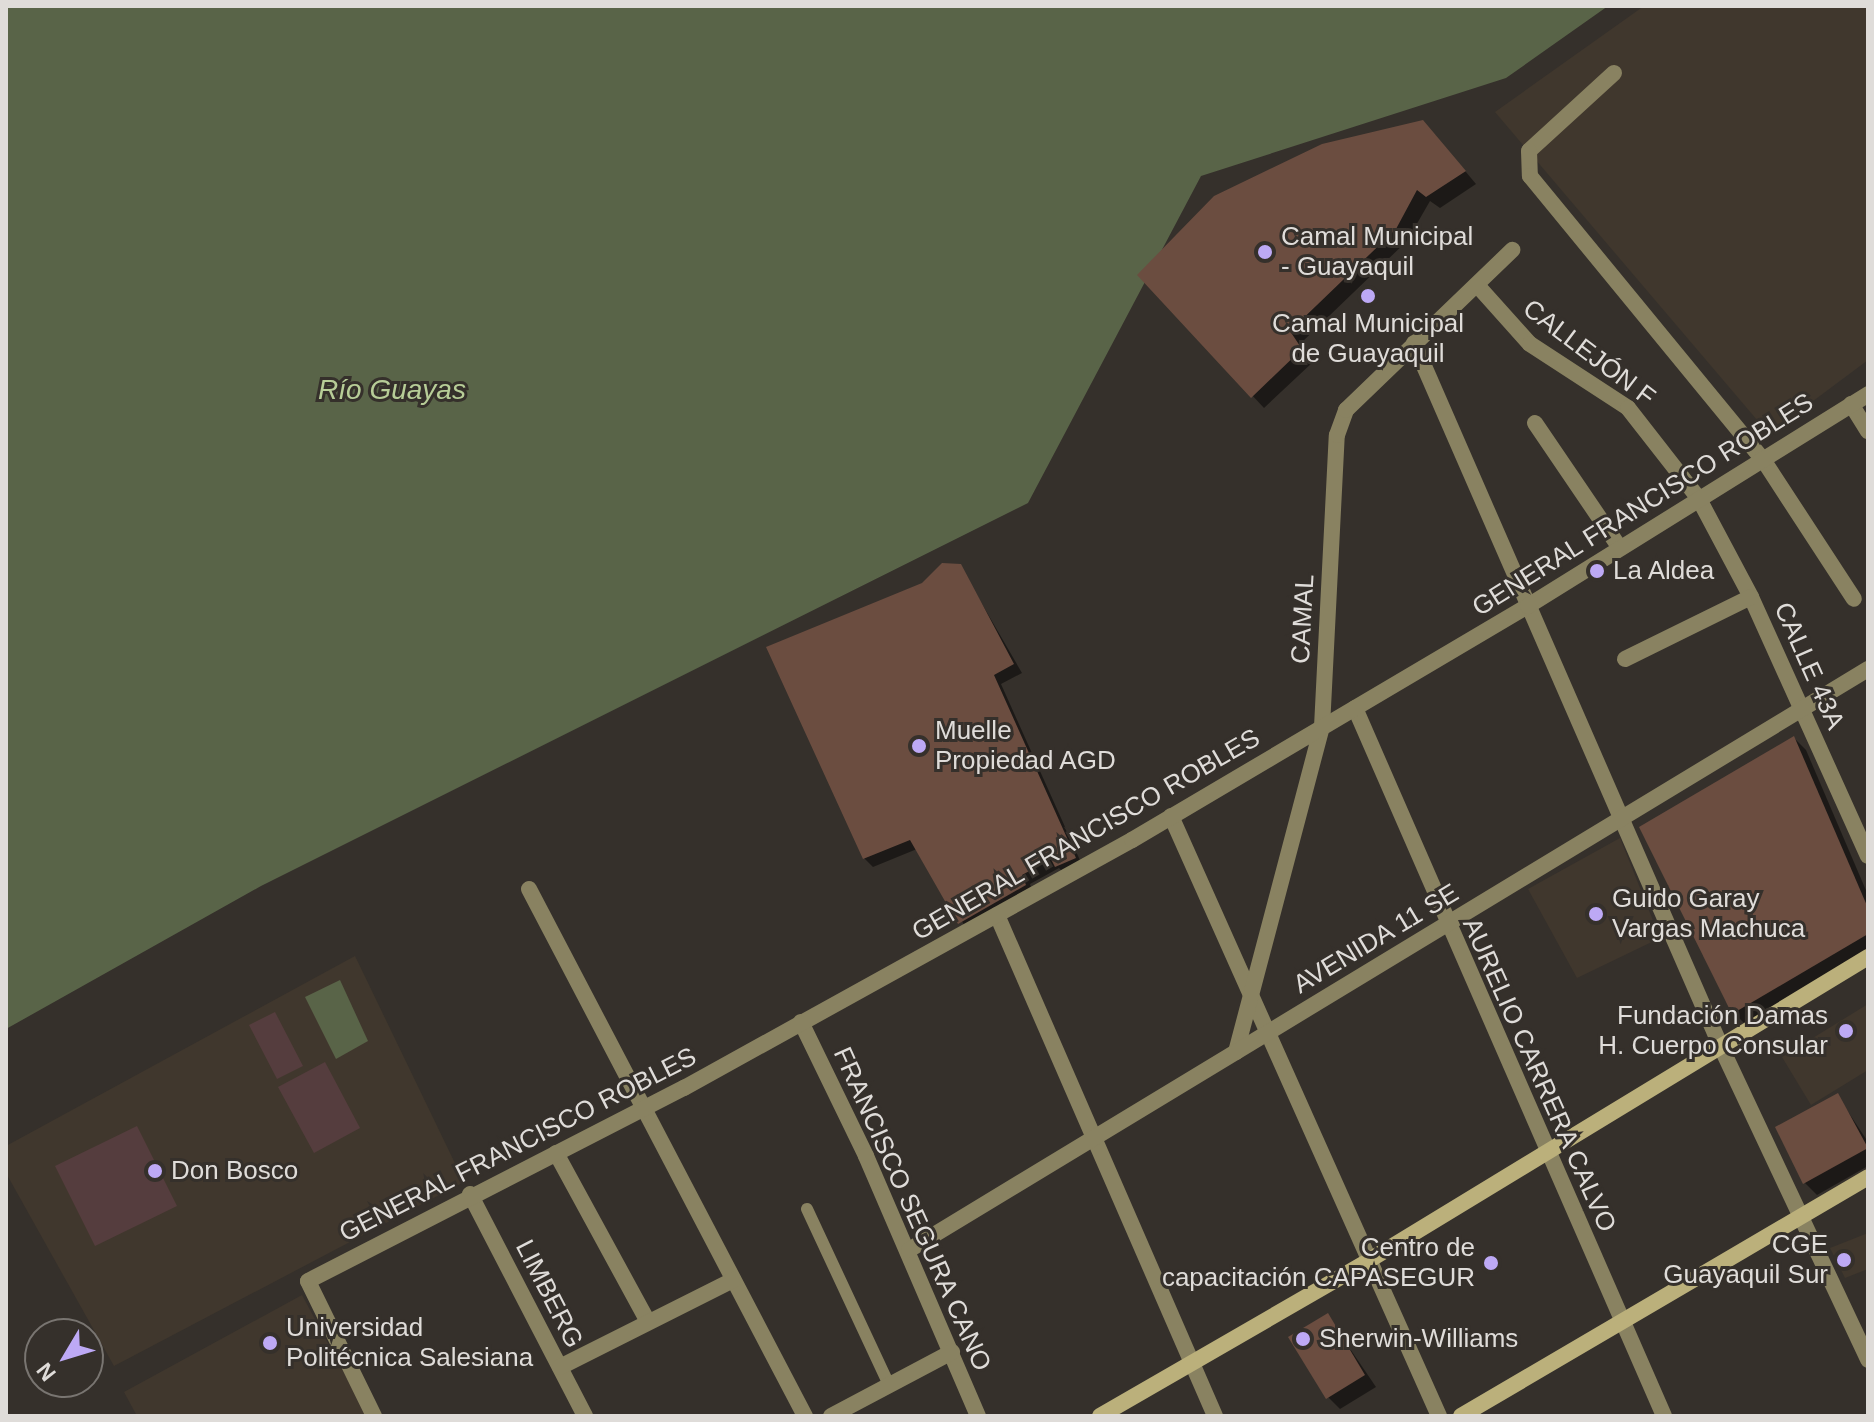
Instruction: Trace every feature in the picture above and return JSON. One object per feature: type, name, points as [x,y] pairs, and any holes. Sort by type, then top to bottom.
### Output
[{"type":"main road","points":[[1100,1416],[1368,1261],[1868,957]]},
{"type":"main road","points":[[1461,1416],[1868,1177]]},
{"type":"street","points":[[1614,73],[1529,151],[1526,166],[1762,458],[1854,599]]},
{"type":"street","name":"CAMAL","points":[[1236,1052],[1322,727],[1337,435],[1346,410],[1512,250]]},
{"type":"street","name":"CALLEJÓN F","points":[[1477,285],[1530,344],[1628,408],[1699,499]]},
{"type":"street","points":[[1414,343],[1721,1047],[1797,1217],[1868,1360]]},
{"type":"street","name":"GENERAL FRANCISCO ROBLES","points":[[374,1416],[308,1281],[470,1194],[647,1107],[997,915],[1528,606],[1868,394]]},
{"type":"street","points":[[1851,404],[1868,431]]},
{"type":"street","points":[[1535,423],[1620,548]]},
{"type":"street","name":"CALLE 43A","points":[[1699,499],[1751,597],[1802,709],[1862,828],[1868,856]]},
{"type":"street","points":[[1625,659],[1751,597]]},
{"type":"street","name":"AVENIDA 11 SE","points":[[909,1250],[1868,669]]},
{"type":"street","name":"AURELIO CARRERA CALVO","points":[[1355,708],[1446,924],[1664,1416]]},
{"type":"street","points":[[1171,816],[1439,1416]]},
{"type":"street","points":[[529,889],[647,1107],[805,1416]]},
{"type":"street","points":[[997,915],[1215,1416]]},
{"type":"street","name":"FRANCISCO SEGURA CANO","points":[[801,1022],[909,1250],[978,1416]]},
{"type":"street","points":[[556,1153],[648,1322]]},
{"type":"street","name":"LIMBERG","points":[[470,1194],[585,1416]]},
{"type":"street","points":[[807,1209],[889,1385]]},
{"type":"street","points":[[560,1367],[733,1280]]},
{"type":"street","points":[[831,1416],[952,1352]]},
{"type":"shaded area","points":[[1644,6],[1868,6],[1868,360],[1769,434],[1495,112]]},
{"type":"shaded area","name":"Guido Garay Vargas Machuca","points":[[1620,838],[1660,938],[1577,978],[1528,889]]},
{"type":"shaded area","name":"Universidad Politécnica Salesiana","points":[[355,956],[464,1182],[114,1366],[104,1348],[104,1318],[87,1318],[6,1173],[6,1146]]},
{"type":"shaded area","name":"Fundación Damas H. Cuerpo Consular","points":[[1868,1004],[1868,1070],[1811,1105],[1782,1057]]},
{"type":"shaded area","points":[[275,1012],[303,1066],[277,1079],[249,1025]]},
{"type":"shaded area","points":[[325,1062],[360,1128],[314,1153],[278,1087]]},
{"type":"shaded area","points":[[137,1126],[177,1206],[95,1246],[55,1166]]},
{"type":"shaded area","points":[[1868,1233],[1868,1269],[1845,1278],[1830,1248]]},
{"type":"shaded area","name":"Universidad Politécnica Salesiana","points":[[302,1295],[367,1416],[137,1416],[124,1392]]},
{"type":"water","name":"Río Guayas","points":[[6,6],[1608,6],[1506,78],[1201,176],[1028,503],[261,886],[6,1029]]},
{"type":"water","points":[[340,980],[368,1041],[336,1059],[305,997]]},
{"type":"building","name":"Camal Municipal - Guayaquil","points":[[1423,120],[1466,171],[1426,197],[1417,190],[1396,229],[1290,331],[1302,349],[1251,398],[1137,275],[1214,196],[1322,144]]},
{"type":"building","name":"Muelle Propiedad AGD","points":[[942,563],[961,564],[1014,664],[994,675],[1076,858],[1055,867],[1051,859],[1022,875],[1026,885],[958,924],[910,840],[863,859],[766,647],[922,583]]},
{"type":"building","points":[[1794,736],[1868,908],[1868,934],[1732,1014],[1639,827]]},
{"type":"building","points":[[1838,1093],[1868,1148],[1803,1184],[1775,1127]]},
{"type":"building","points":[[1328,1313],[1365,1375],[1326,1399],[1288,1337]]},
{"type":"place","name":"Camal Municipal - Guayaquil","points":[[1265,252]]},
{"type":"place","name":"Camal Municipal de Guayaquil","points":[[1368,296]]},
{"type":"place","name":"La Aldea","points":[[1597,571]]},
{"type":"place","name":"Muelle Propiedad AGD","points":[[919,746]]},
{"type":"place","name":"Guido Garay Vargas Machuca","points":[[1596,914]]},
{"type":"place","name":"Fundación Damas H. Cuerpo Consular","points":[[1846,1031]]},
{"type":"place","name":"Don Bosco","points":[[155,1171]]},
{"type":"place","name":"CGE Guayaquil Sur","points":[[1844,1260]]},
{"type":"place","name":"Centro de capacitación CAPASEGUR","points":[[1491,1263]]},
{"type":"place","name":"Sherwin-Williams","points":[[1303,1339]]},
{"type":"place","name":"Universidad Politécnica Salesiana","points":[[270,1343]]}]
